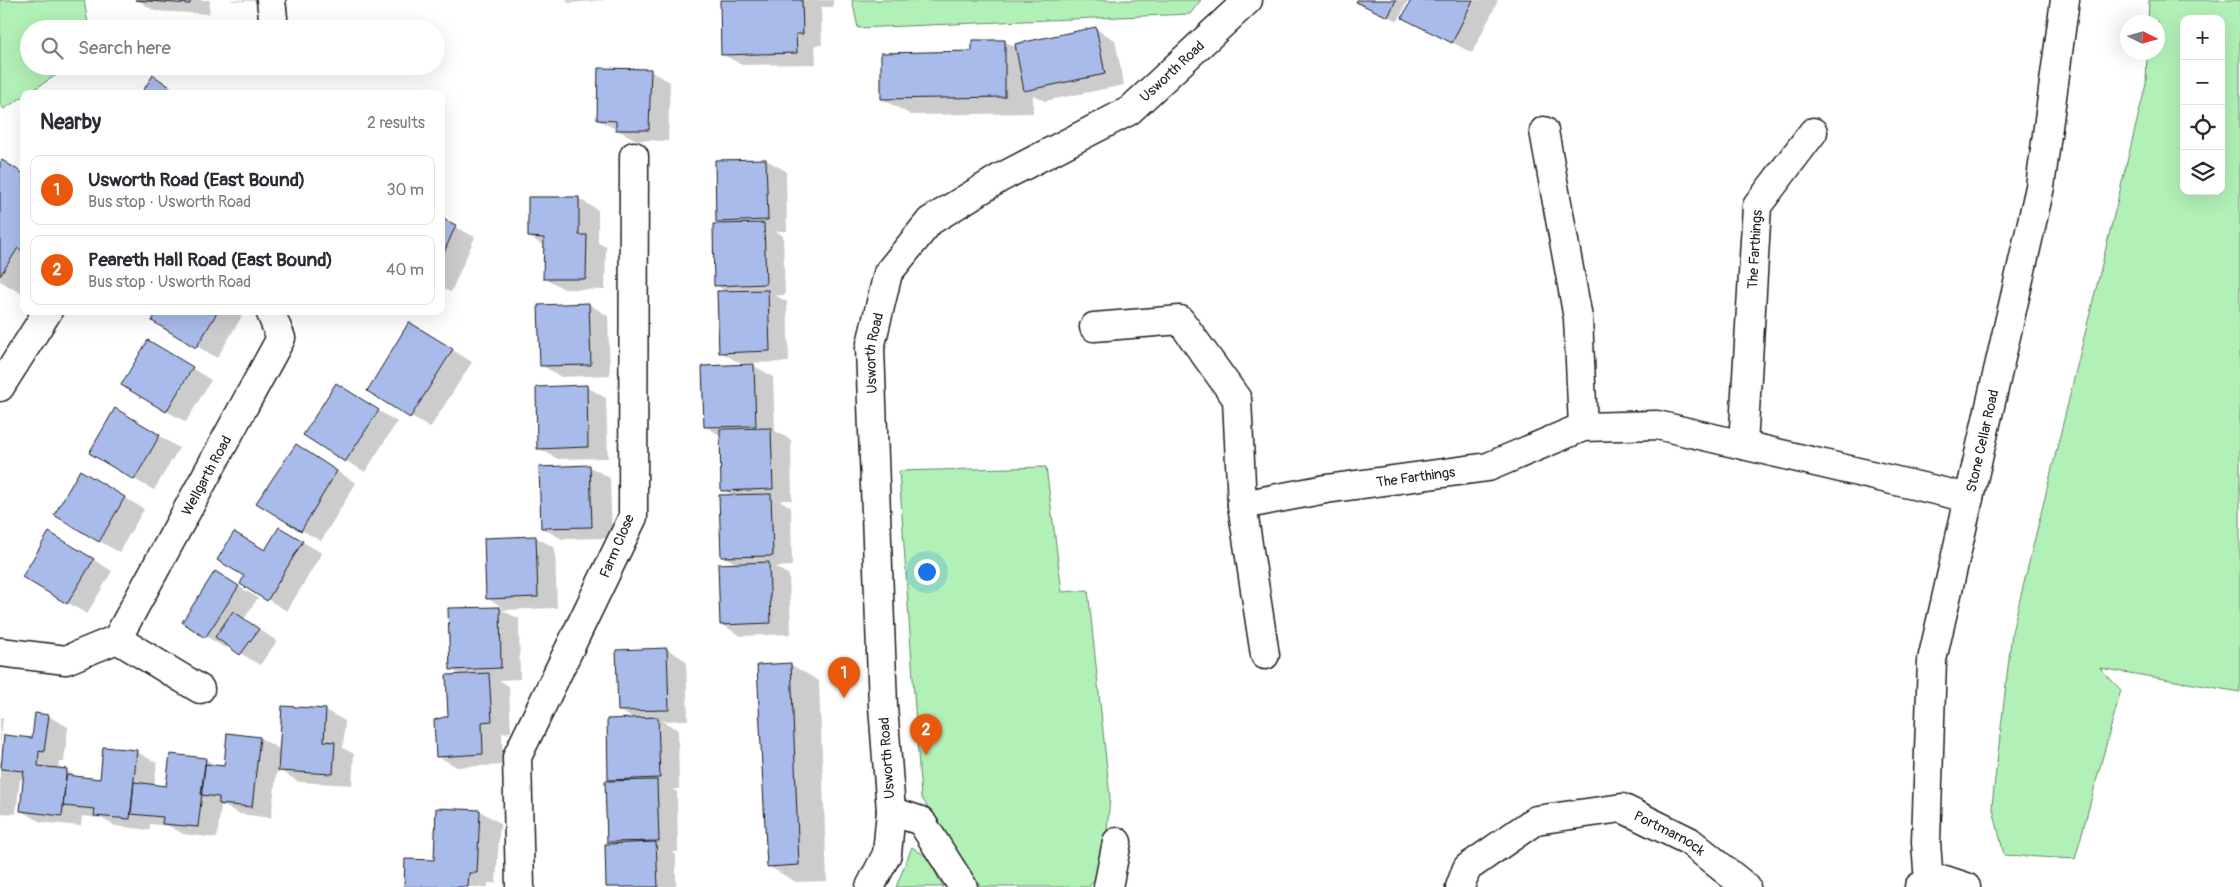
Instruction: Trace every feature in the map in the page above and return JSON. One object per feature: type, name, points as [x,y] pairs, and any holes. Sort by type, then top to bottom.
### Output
[{"type":"street","name":"Usworth Road","points":[[870,887],[887,854],[891,811],[883,706],[870,348],[888,273],[930,221],[1000,178],[1129,111],[1248,0]]},
{"type":"street","name":"Stone Cellar Road","points":[[1924,886],[1932,660],[2040,187],[2065,0]]},
{"type":"street","points":[[1544,131],[1578,318],[1583,427]]},
{"type":"street","name":"The Farthings","points":[[1743,445],[1757,206],[1813,132]]},
{"type":"street","name":"Farm Close","points":[[520,887],[518,757],[633,517],[634,156]]},
{"type":"street","points":[[0,387],[45,315]]},
{"type":"street","name":"Wellgarth Road","points":[[117,639],[281,338],[272,315]]},
{"type":"street","points":[[1094,327],[1180,320],[1237,399],[1242,505],[1265,656]]},
{"type":"street","name":"The Farthings","points":[[1242,505],[1326,490],[1488,466],[1583,427],[1657,425],[1969,498]]},
{"type":"street","points":[[0,652],[66,660],[117,639],[200,689]]},
{"type":"street","name":"Portmarnock","points":[[1460,887],[1467,868],[1536,820],[1622,808],[1689,841],[1746,887]]},
{"type":"street","points":[[891,811],[921,821],[963,887]]},
{"type":"street","points":[[1108,887],[1117,842]]},
{"type":"street","points":[[1924,886],[1945,880],[1966,887]]},
{"type":"green space","points":[[0,0],[84,0],[87,20],[20,20],[20,75],[56,75],[33,90],[20,90],[20,99],[4,109],[0,104]]},
{"type":"green space","points":[[852,0],[1201,0],[1190,14],[858,28]]},
{"type":"green space","points":[[2149,0],[2240,0],[2240,692],[2100,668],[2121,690],[2075,859],[2004,855],[1992,805],[2012,632],[2146,84],[2147,60],[2165,60],[2165,15],[2148,15]]},
{"type":"green space","points":[[1046,467],[1062,592],[1088,590],[1110,797],[1104,866],[1089,887],[981,887],[921,797],[899,471]]},
{"type":"green space","points":[[912,847],[928,858],[943,887],[896,887]]},
{"type":"building","points":[[135,0],[190,0],[190,4]]},
{"type":"building","points":[[720,0],[802,0],[803,34],[796,34],[797,53],[721,55]]},
{"type":"building","points":[[1357,0],[1396,0],[1388,17],[1356,2]]},
{"type":"building","points":[[1411,0],[1473,0],[1452,43],[1402,18]]},
{"type":"building","points":[[1096,27],[1105,74],[1024,91],[1015,44]]},
{"type":"building","points":[[972,40],[1005,40],[1005,97],[881,99],[881,53],[972,51]]},
{"type":"building","points":[[598,68],[651,69],[649,130],[616,130],[616,121],[597,120]]},
{"type":"building","points":[[153,75],[174,90],[144,90]]},
{"type":"building","points":[[766,159],[768,220],[716,222],[715,160]]},
{"type":"building","points":[[2,160],[20,171],[20,249],[18,248],[0,276],[0,163]]},
{"type":"building","points":[[528,197],[579,197],[579,235],[587,235],[586,279],[543,279],[544,238],[528,237]]},
{"type":"building","points":[[445,220],[456,225],[445,250]]},
{"type":"building","points":[[764,223],[766,284],[714,286],[713,224]]},
{"type":"building","points":[[768,290],[770,351],[719,353],[717,291]]},
{"type":"building","points":[[589,303],[591,365],[540,366],[538,305]]},
{"type":"building","points":[[155,315],[216,315],[196,348],[152,321]]},
{"type":"building","points":[[409,322],[453,349],[410,418],[367,391]]},
{"type":"building","points":[[148,340],[193,367],[166,412],[121,385]]},
{"type":"building","points":[[754,364],[756,426],[704,427],[702,366]]},
{"type":"building","points":[[336,383],[379,410],[345,462],[303,435]]},
{"type":"building","points":[[587,385],[588,447],[537,449],[536,387]]},
{"type":"building","points":[[115,408],[160,435],[134,480],[89,453]]},
{"type":"building","points":[[771,428],[773,489],[721,491],[720,429]]},
{"type":"building","points":[[296,444],[337,471],[301,531],[256,503]]},
{"type":"building","points":[[590,465],[592,527],[541,528],[539,467]]},
{"type":"building","points":[[80,470],[125,497],[99,542],[54,515]]},
{"type":"building","points":[[771,494],[773,556],[721,557],[719,495]]},
{"type":"building","points":[[279,527],[303,541],[267,601],[240,584],[244,576],[217,560],[234,532],[265,550]]},
{"type":"building","points":[[49,532],[94,559],[67,604],[22,577]]},
{"type":"building","points":[[536,536],[538,597],[486,599],[484,538]]},
{"type":"building","points":[[769,562],[771,623],[720,625],[718,564]]},
{"type":"building","points":[[215,571],[239,586],[205,638],[182,622]]},
{"type":"building","points":[[500,607],[501,668],[450,670],[448,608]]},
{"type":"building","points":[[233,611],[259,629],[240,655],[215,637]]},
{"type":"building","points":[[667,648],[669,710],[618,711],[616,650]]},
{"type":"building","points":[[791,663],[799,865],[767,867],[757,665]]},
{"type":"building","points":[[489,673],[492,721],[482,722],[483,754],[436,757],[434,720],[448,716],[446,675]]},
{"type":"building","points":[[282,706],[326,709],[324,741],[335,742],[333,774],[278,771]]},
{"type":"building","points":[[35,713],[49,715],[44,752],[39,751],[38,766],[67,769],[62,816],[20,811],[24,771],[1,769],[4,735],[32,738]]},
{"type":"building","points":[[658,717],[660,778],[608,780],[607,719]]},
{"type":"building","points":[[227,733],[260,737],[252,807],[219,804],[219,797],[201,795],[205,764],[224,766]]},
{"type":"building","points":[[103,747],[137,750],[130,819],[94,816],[95,809],[63,806],[66,775],[100,779]]},
{"type":"building","points":[[170,754],[206,758],[198,827],[162,824],[163,817],[131,814],[134,782],[166,786]]},
{"type":"building","points":[[657,780],[659,841],[607,842],[605,781]]},
{"type":"building","points":[[436,808],[480,810],[477,873],[469,873],[468,887],[404,887],[405,859],[434,860]]},
{"type":"building","points":[[656,842],[658,887],[606,887],[605,844]]},
{"type":"place","name":"Usworth Road (East Bound)","points":[[844,698]]},
{"type":"place","name":"Peareth Hall Road (East Bound)","points":[[926,755]]}]
